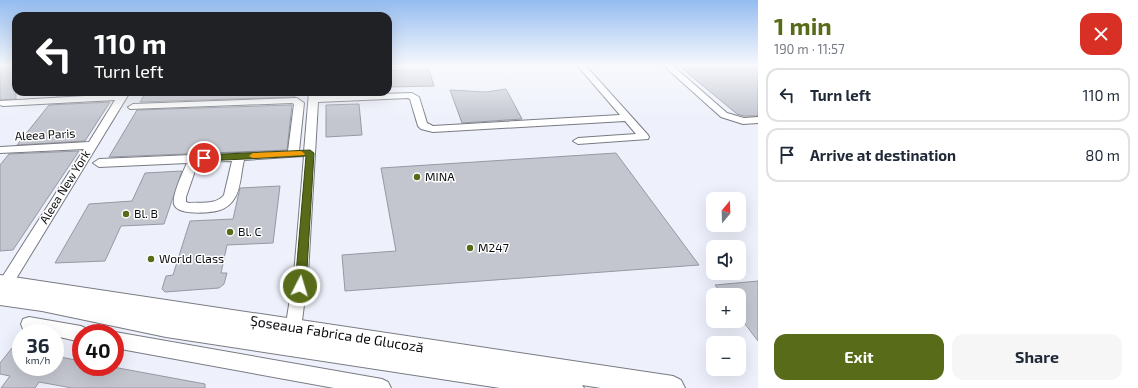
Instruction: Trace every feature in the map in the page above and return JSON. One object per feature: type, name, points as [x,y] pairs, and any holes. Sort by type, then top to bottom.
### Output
[{"type":"main road","name":"Șoseaua Fabrica de Glucoză","points":[[2,287],[292,337],[421,364],[572,388]]},
{"type":"main road","name":"Șoseaua Fabrica de Glucoză","points":[[292,337],[674,388]]},
{"type":"street","points":[[578,141],[644,137],[597,83]]},
{"type":"street","points":[[688,83],[724,115],[743,121],[758,120]]},
{"type":"street","points":[[392,95],[409,95],[414,97],[423,125],[433,129],[628,118]]},
{"type":"street","points":[[3,103],[108,96]]},
{"type":"street","name":"Aleea New York","points":[[2,287],[122,96]]},
{"type":"street","points":[[292,337],[301,280],[314,96]]},
{"type":"street","points":[[133,107],[294,100],[299,103],[293,154]]},
{"type":"street","name":"Aleea Paris","points":[[0,150],[91,145]]},
{"type":"street","points":[[99,163],[310,153]]},
{"type":"street","points":[[194,158],[180,198],[180,204],[187,208],[217,206],[225,202],[230,196],[239,156]]},
{"type":"street","points":[[124,342],[382,388]]},
{"type":"building","points":[[0,83],[12,83],[12,96],[16,96],[16,99],[0,100]]},
{"type":"building","points":[[392,83],[433,83],[434,86],[392,87]]},
{"type":"building","points":[[700,83],[758,83],[758,116],[744,116],[737,114]]},
{"type":"building","points":[[506,89],[522,119],[462,123],[450,90],[486,92]]},
{"type":"building","points":[[144,96],[295,96],[295,97],[140,102]]},
{"type":"building","points":[[110,102],[85,141],[17,145],[49,105]]},
{"type":"building","points":[[359,104],[362,135],[326,137],[326,105]]},
{"type":"building","points":[[292,105],[287,150],[109,157],[137,110]]},
{"type":"building","points":[[79,151],[13,250],[0,251],[0,165],[9,154]]},
{"type":"building","points":[[616,153],[699,265],[345,291],[342,255],[396,251],[381,168]]},
{"type":"building","name":"Bl. B","points":[[182,171],[164,224],[121,226],[105,261],[55,263],[89,204],[132,201],[145,173]]},
{"type":"building","name":"Bl. C","points":[[280,186],[273,243],[227,245],[221,273],[227,273],[224,284],[219,288],[165,292],[162,289],[166,276],[173,275],[190,221],[233,219],[240,188]]},
{"type":"building","points":[[758,281],[758,341],[746,325],[746,288],[717,288],[715,285]]},
{"type":"building","points":[[12,348],[12,376],[64,376],[64,358],[72,359],[72,376],[124,376],[124,369],[205,384],[205,388],[72,388],[39,382],[35,388],[1,388],[10,376],[0,374],[0,363]]},
{"type":"slow traffic","points":[[253,156],[301,154]]},
{"type":"place","name":"MINA","points":[[417,177]]},
{"type":"place","name":"Bl. B","points":[[126,214]]},
{"type":"place","name":"Bl. C","points":[[230,232]]},
{"type":"place","name":"M247","points":[[470,248]]},
{"type":"place","name":"World Class","points":[[151,259]]},
{"type":"route","points":[[204,158],[310,153],[300,286]]}]
